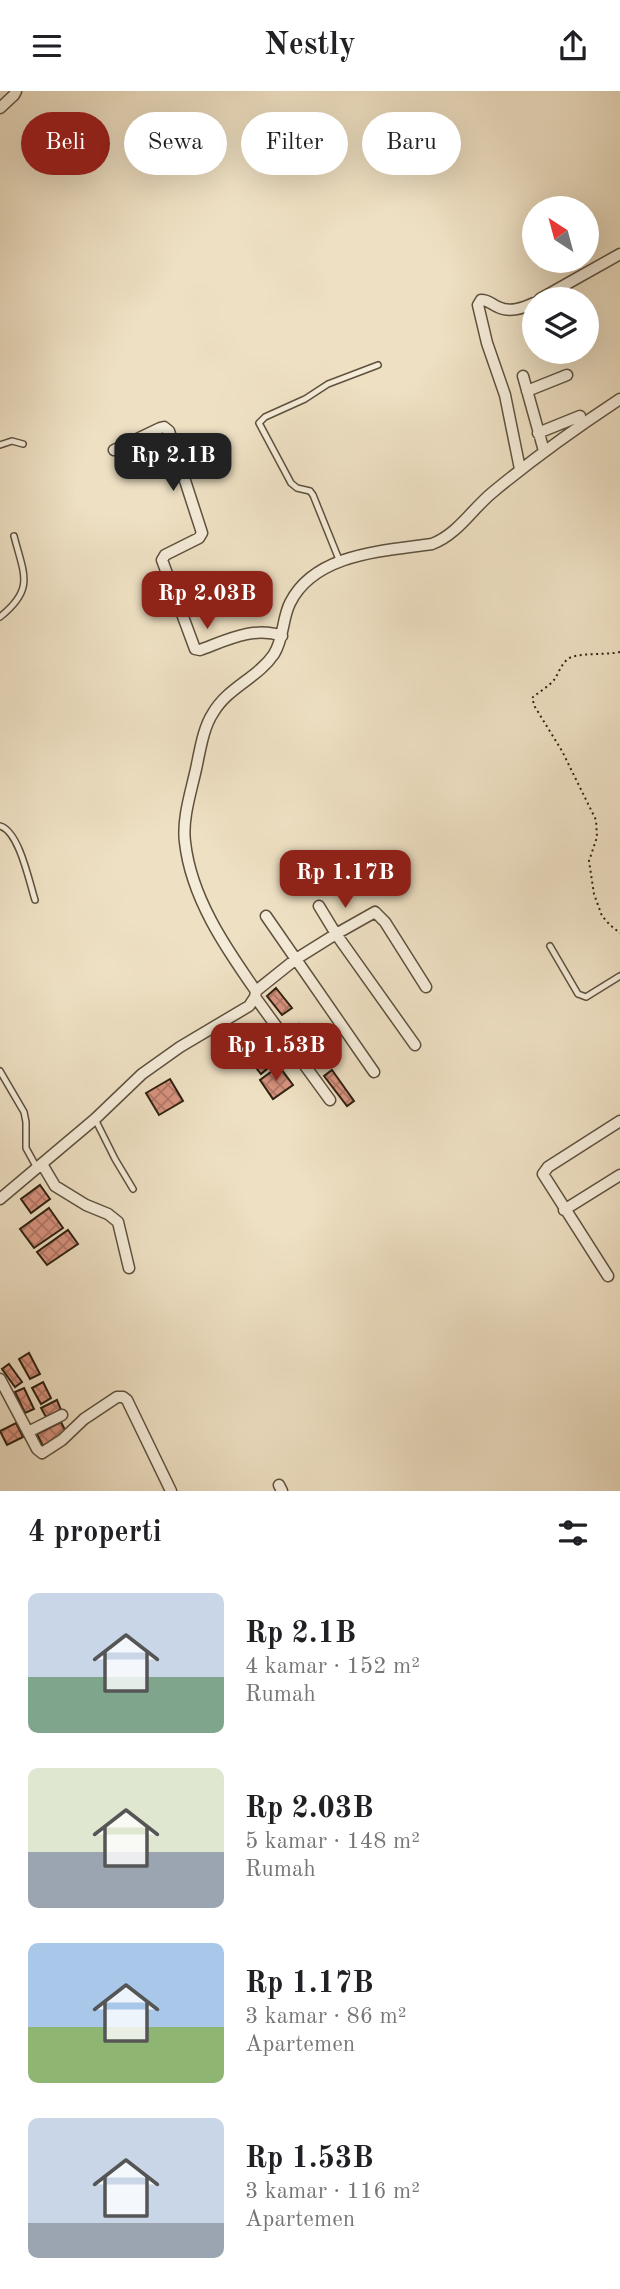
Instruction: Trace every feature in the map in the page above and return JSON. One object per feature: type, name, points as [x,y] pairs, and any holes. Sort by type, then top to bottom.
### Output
[{"type":"street","points":[[0,108],[16,91]]},
{"type":"street","points":[[561,287],[620,254]]},
{"type":"street","points":[[520,469],[505,395],[480,319],[478,305],[481,300],[486,299],[507,310],[522,308]]},
{"type":"street","points":[[527,391],[567,375]]},
{"type":"street","points":[[523,376],[544,451]]},
{"type":"street","points":[[330,1100],[255,994],[217,931],[192,873],[185,841],[188,805],[211,716],[223,698],[262,668],[275,653],[289,604],[298,591],[324,569],[355,556],[432,544],[442,540],[520,469],[620,399]]},
{"type":"street","points":[[538,433],[580,416]]},
{"type":"street","points":[[114,450],[160,428],[164,427],[169,431],[202,533],[196,540],[163,556],[162,560],[195,649],[200,650],[256,632],[268,631],[282,636]]},
{"type":"street","points":[[319,906],[415,1045]]},
{"type":"street","points":[[0,1199],[95,1119],[142,1074],[180,1047],[249,1006],[255,994],[296,959],[375,912],[426,987]]},
{"type":"street","points":[[266,916],[374,1072]]},
{"type":"street","points":[[608,1276],[544,1178],[544,1171],[620,1121]]},
{"type":"street","points":[[39,1166],[55,1187],[108,1214],[118,1222],[129,1268]]},
{"type":"street","points":[[564,1210],[620,1175]]},
{"type":"street","points":[[0,1379],[39,1451],[46,1452],[84,1419],[112,1400],[123,1397],[127,1400],[171,1491]]},
{"type":"street","points":[[28,1432],[62,1415]]},
{"type":"lane","points":[[340,562],[313,495],[291,483],[259,423],[265,417],[305,399],[328,384],[378,365]]},
{"type":"lane","points":[[0,445],[12,441],[23,444]]},
{"type":"lane","points":[[0,617],[20,598],[23,591],[22,566],[14,537]]},
{"type":"lane","points":[[0,826],[7,828],[15,840],[35,900]]},
{"type":"lane","points":[[550,946],[581,997],[620,976]]},
{"type":"lane","points":[[0,1071],[24,1112],[26,1148],[39,1166]]},
{"type":"lane","points":[[95,1119],[134,1189]]},
{"type":"path","points":[[620,652],[576,655],[570,658],[555,679],[532,698],[532,701],[562,751],[593,812],[598,829],[589,861],[594,894],[602,916],[620,933]]},
{"type":"building","points":[[276,988],[292,1008],[282,1015],[267,996]]},
{"type":"building","points":[[299,1024],[308,1039],[298,1045],[289,1031]]},
{"type":"building","points":[[262,1048],[274,1063],[261,1074],[249,1059]]},
{"type":"building","points":[[279,1066],[293,1085],[273,1099],[260,1080]]},
{"type":"building","points":[[332,1070],[354,1101],[347,1106],[324,1076]]},
{"type":"building","points":[[170,1079],[183,1101],[159,1115],[146,1093]]},
{"type":"building","points":[[40,1185],[50,1199],[31,1213],[21,1199]]},
{"type":"building","points":[[49,1208],[63,1228],[34,1248],[20,1229]]},
{"type":"building","points":[[68,1230],[78,1244],[47,1265],[37,1252]]},
{"type":"building","points":[[29,1353],[40,1374],[30,1379],[19,1359]]},
{"type":"building","points":[[9,1364],[22,1382],[15,1387],[2,1369]]},
{"type":"building","points":[[43,1382],[51,1398],[41,1404],[32,1388]]},
{"type":"building","points":[[24,1388],[34,1409],[25,1413],[15,1392]]},
{"type":"building","points":[[57,1400],[61,1410],[46,1417],[41,1408]]},
{"type":"building","points":[[61,1422],[67,1434],[43,1446],[37,1434]]},
{"type":"building","points":[[16,1423],[23,1437],[7,1445],[0,1431]]}]
